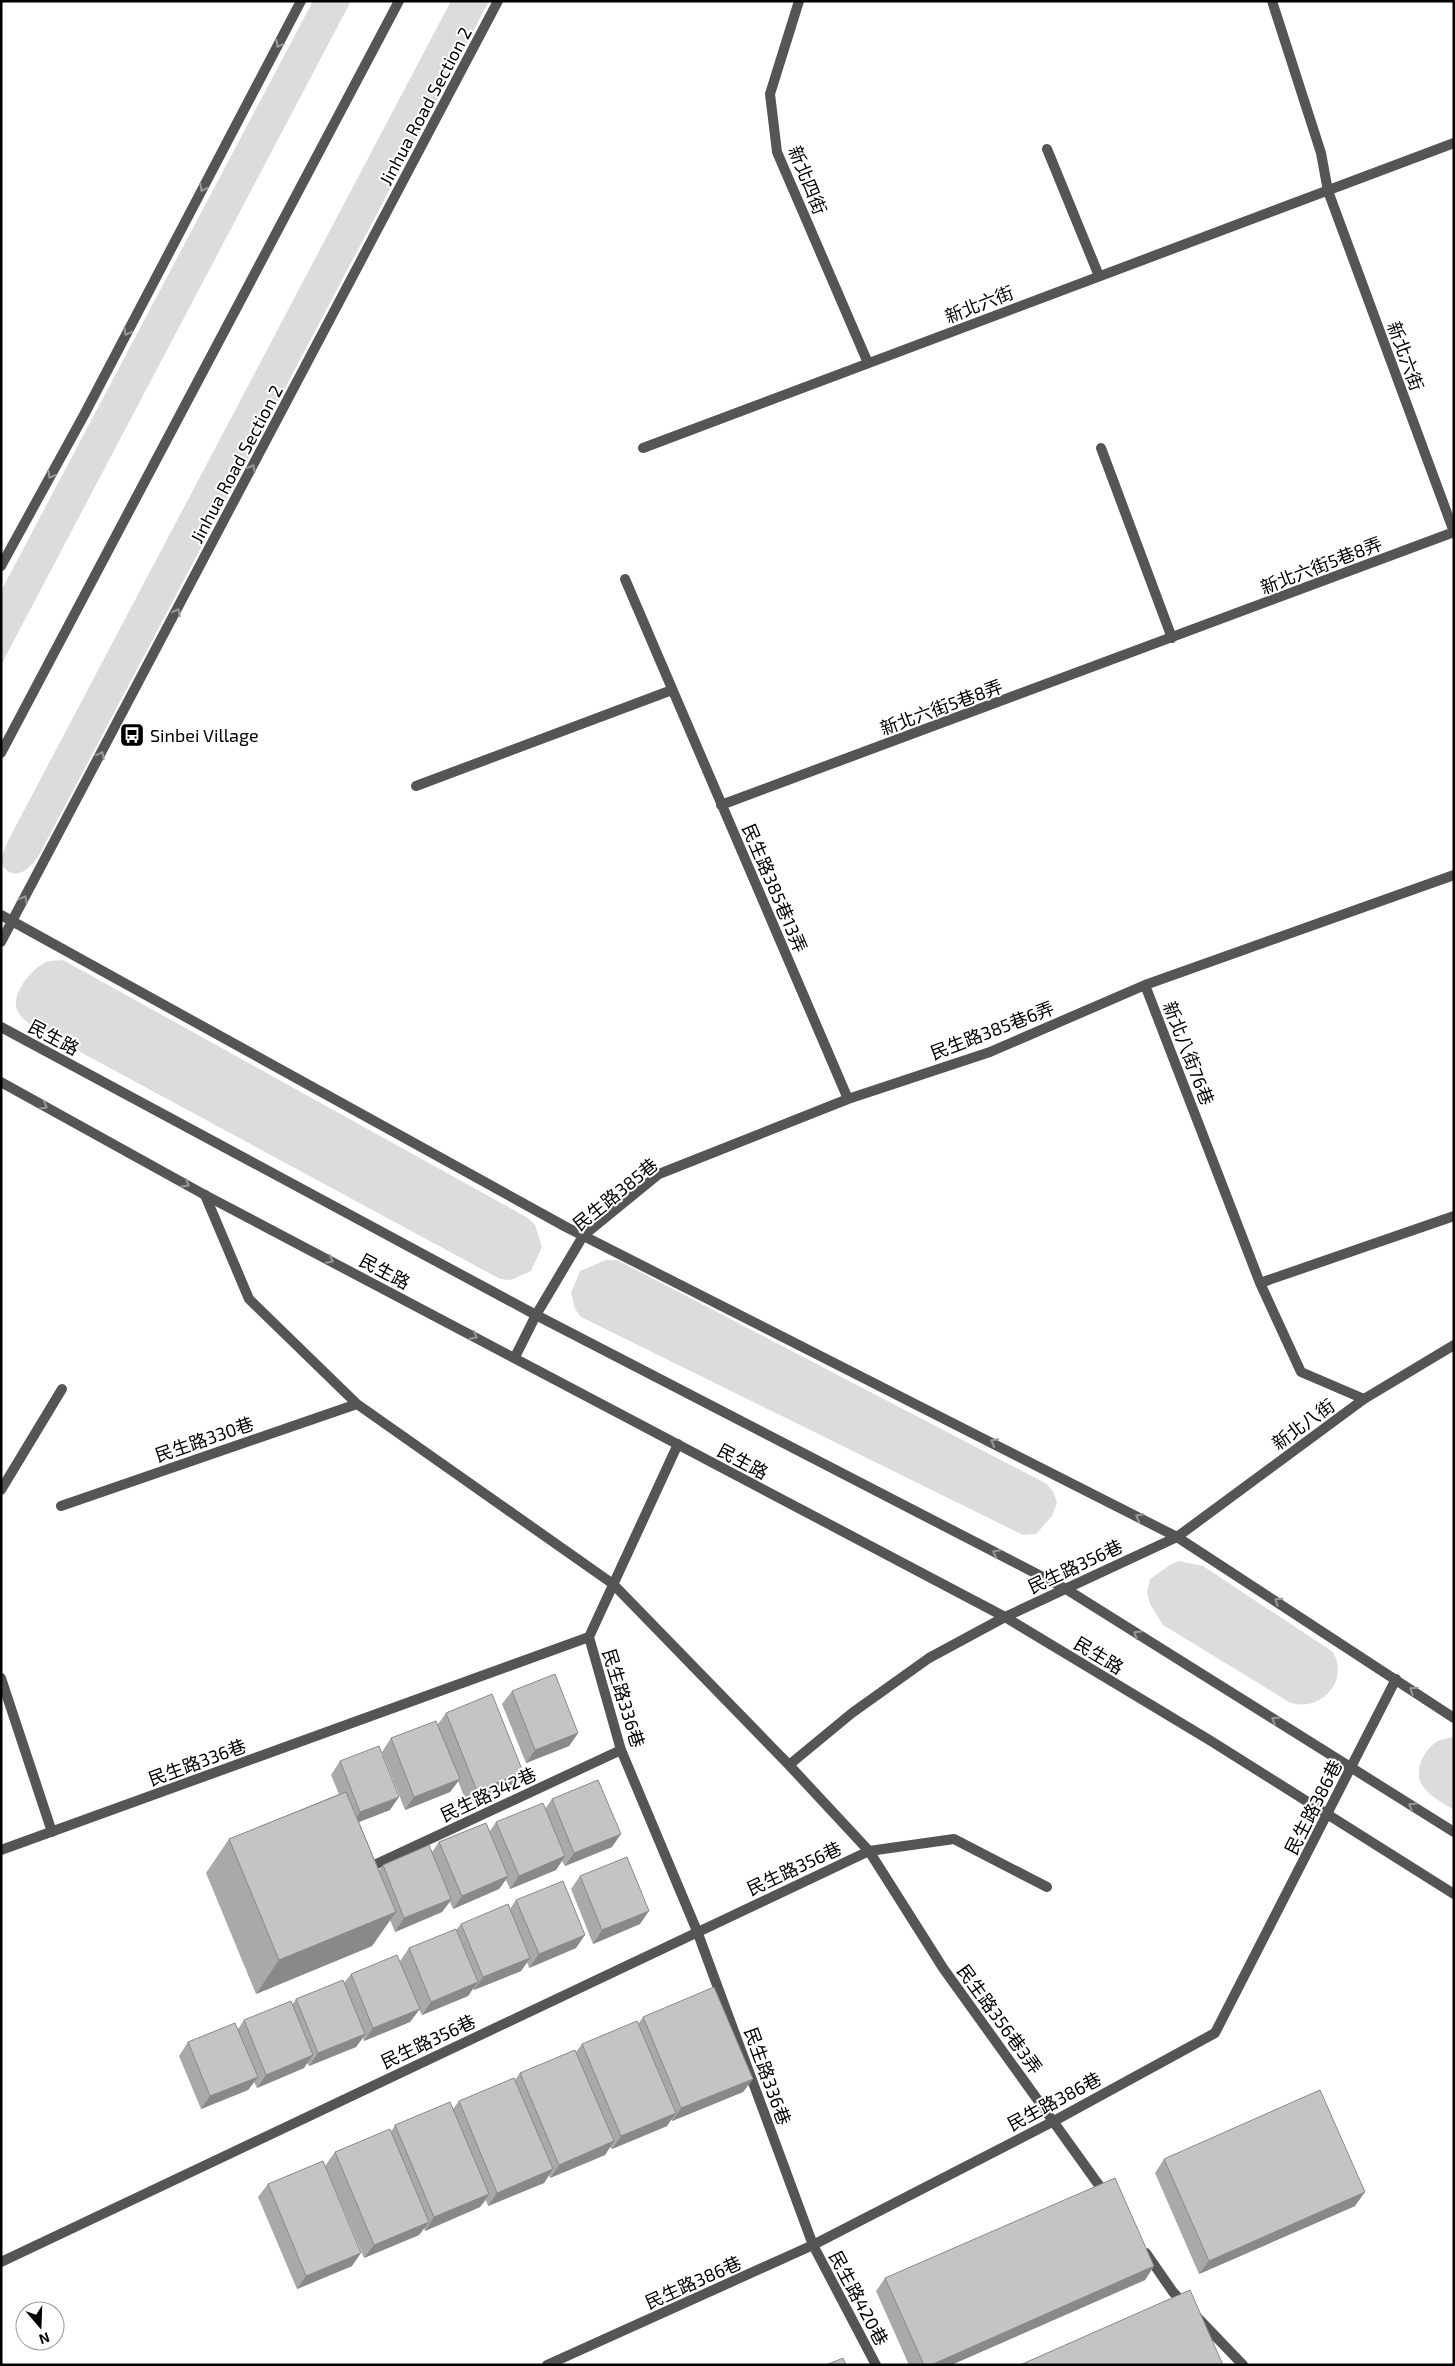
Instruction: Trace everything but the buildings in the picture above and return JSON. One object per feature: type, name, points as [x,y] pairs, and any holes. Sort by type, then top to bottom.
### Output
[{"type":"street","points":[[1,566],[84,414],[301,1]]},
{"type":"street","points":[[1,753],[399,1]]},
{"type":"street","name":"Jinhua Road Section 2","points":[[1,942],[498,1]]},
{"type":"street","name":"新北四街","points":[[799,1],[770,94],[777,152],[868,363]]},
{"type":"street","name":"新北六街","points":[[1272,1],[1321,153],[1328,191],[1454,532]]},
{"type":"street","name":"新北六街","points":[[643,448],[1454,143]]},
{"type":"street","points":[[1047,149],[1099,276]]},
{"type":"street","points":[[1101,448],[1172,638]]},
{"type":"street","name":"新北六街5巷8弄","points":[[721,806],[1454,532]]},
{"type":"street","name":"民生路385巷13弄","points":[[625,579],[848,1099]]},
{"type":"street","points":[[416,786],[672,690]]},
{"type":"street","name":"新北八街76巷","points":[[1364,1399],[1301,1372],[1260,1283],[1146,984],[1454,875]]},
{"type":"street","points":[[1,915],[584,1236],[1177,1537],[1454,1718]]},
{"type":"street","name":"民生路385巷6弄","points":[[848,1099],[990,1052],[1146,984]]},
{"type":"street","name":"民生路","points":[[1,1027],[536,1315],[1066,1589],[1454,1832]]},
{"type":"street","name":"民生路","points":[[1,1082],[205,1195],[1005,1617],[1211,1741],[1454,1894]]},
{"type":"street","name":"民生路385巷","points":[[515,1357],[536,1315],[584,1236],[659,1174],[848,1099]]},
{"type":"street","points":[[205,1195],[249,1299],[357,1404],[613,1584],[789,1764]]},
{"type":"street","points":[[1260,1283],[1454,1216]]},
{"type":"street","name":"新北八街","points":[[1177,1537],[1364,1399],[1454,1345]]},
{"type":"street","points":[[1,1490],[62,1389]]},
{"type":"street","name":"民生路330巷","points":[[61,1506],[357,1404]]},
{"type":"street","points":[[589,1637],[678,1444]]},
{"type":"street","name":"民生路356巷","points":[[869,1851],[789,1764],[852,1713],[929,1658],[1005,1617],[1177,1537]]},
{"type":"street","name":"民生路336巷","points":[[1,1850],[589,1637],[621,1750],[697,1931],[813,2245]]},
{"type":"street","points":[[1,1678],[52,1832]]},
{"type":"street","name":"民生路386巷","points":[[547,2365],[813,2245],[1054,2120],[1215,2033],[1396,1679]]},
{"type":"street","name":"民生路342巷","points":[[370,1867],[621,1750]]},
{"type":"street","name":"民生路356巷","points":[[1,2262],[869,1851],[954,1839],[1047,1887]]},
{"type":"street","name":"民生路356巷3弄","points":[[869,1851],[942,1968],[1054,2120],[1111,2202]]},
{"type":"street","points":[[1139,2243],[1173,2292],[1243,2365]]},
{"type":"street","name":"民生路420巷","points":[[813,2245],[876,2365]]},
{"type":"shaded area","points":[[313,1],[351,1],[1,665],[1,591]]},
{"type":"shaded area","points":[[451,1],[489,1],[38,857],[29,867],[21,872],[12,873],[8,871],[5,869],[2,860],[10,837]]},
{"type":"shaded area","points":[[63,960],[528,1218],[535,1225],[542,1247],[531,1271],[511,1280],[500,1279],[34,1027],[17,1010],[16,1001],[18,994],[24,982],[39,966],[48,961]]},
{"type":"shaded area","points":[[606,1260],[617,1260],[1047,1484],[1054,1493],[1057,1503],[1052,1516],[1036,1534],[1023,1535],[581,1317],[575,1309],[571,1293],[580,1271]]},
{"type":"shaded area","points":[[1179,1561],[1203,1566],[1333,1652],[1338,1674],[1329,1693],[1311,1703],[1300,1705],[1289,1702],[1163,1625],[1150,1604],[1147,1592],[1150,1579]]},
{"type":"shaded area","points":[[1454,1737],[1454,1810],[1428,1793],[1422,1785],[1419,1767],[1428,1749],[1438,1741]]},
{"type":"place","name":"Sinbei Village","points":[[132,735]]}]
